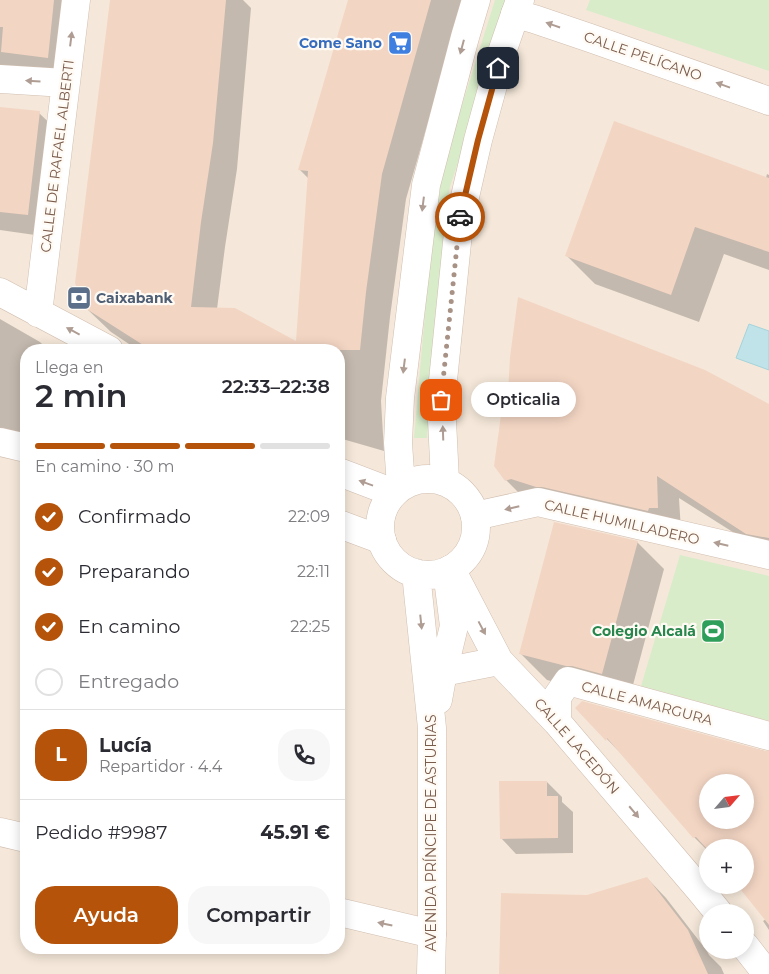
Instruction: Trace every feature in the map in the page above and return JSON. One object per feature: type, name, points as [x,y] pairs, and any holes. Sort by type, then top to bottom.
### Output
[{"type":"street","name":"CALLE DE RAFAEL ALBERTI","points":[[38,313],[76,0]]},
{"type":"street","points":[[397,490],[400,398],[426,185],[476,0]]},
{"type":"street","points":[[445,482],[441,400],[459,223],[478,140],[503,49],[518,7]]},
{"type":"street","name":"CALLE PELÍCANO","points":[[518,7],[534,18],[769,101]]},
{"type":"street","points":[[0,79],[65,83]]},
{"type":"street","points":[[0,292],[97,344]]},
{"type":"street","points":[[0,442],[20,447]]},
{"type":"street","points":[[345,474],[397,490]]},
{"type":"street","points":[[430,479],[445,482],[459,489],[470,501],[475,516],[475,538],[465,558],[449,570],[432,575],[416,573],[401,566],[389,555],[382,540],[380,524],[384,507],[397,490],[414,480],[430,479]]},
{"type":"street","name":"CALLE HUMILLADERO","points":[[475,516],[538,502],[769,555]]},
{"type":"street","points":[[345,526],[382,540]]},
{"type":"street","points":[[432,728],[442,672],[454,626],[449,570]]},
{"type":"street","name":"CALLE LACEDÓN","points":[[449,570],[499,660],[557,722],[711,904]]},
{"type":"street","name":"AVENIDA PRÍNCIPE DE ASTURIAS","points":[[416,573],[432,728],[431,974]]},
{"type":"street","points":[[442,672],[499,660]]},
{"type":"street","name":"CALLE AMARGURA","points":[[557,722],[557,697],[568,681],[769,736]]},
{"type":"street","points":[[0,832],[20,837]]},
{"type":"street","points":[[345,913],[432,934]]},
{"type":"street","points":[[754,957],[767,974]]},
{"type":"shaded area","points":[[0,0],[769,0],[769,974],[0,974]]},
{"type":"green space","points":[[495,0],[511,0],[449,190],[427,438],[414,438],[436,188]]},
{"type":"green space","points":[[590,0],[769,0],[769,71],[586,10]]},
{"type":"green space","name":"Colegio Alcalá","points":[[680,555],[769,576],[769,721],[641,686]]},
{"type":"water","points":[[749,324],[769,331],[769,370],[736,358]]},
{"type":"building","points":[[0,0],[54,0],[48,58],[1,52],[3,27],[0,27]]},
{"type":"building","points":[[110,0],[226,0],[213,143],[191,307],[235,308],[296,341],[308,171],[298,170],[348,0],[431,0],[382,174],[360,350],[345,350],[345,344],[142,344],[85,308],[75,283]]},
{"type":"building","points":[[0,107],[40,111],[28,215],[0,212]]},
{"type":"building","points":[[614,121],[769,178],[769,252],[695,227],[671,295],[565,256]]},
{"type":"building","points":[[518,297],[705,370],[769,404],[769,538],[746,534],[657,476],[658,508],[649,508],[648,511],[536,487],[511,479],[505,481],[494,466],[504,393],[508,392],[510,357]]},
{"type":"building","points":[[554,522],[638,541],[602,674],[519,654]]},
{"type":"building","points":[[582,701],[769,751],[769,925],[744,894],[754,894],[754,839],[699,840],[696,837],[693,838],[607,738],[606,741],[575,708]]},
{"type":"building","points":[[499,781],[547,781],[547,796],[558,796],[558,838],[500,839]]},
{"type":"building","points":[[647,877],[688,930],[699,954],[699,959],[701,959],[708,974],[499,974],[501,893],[587,895]]},
{"type":"way so far","points":[[441,400],[460,217]]},
{"type":"place","name":"Come Sano","points":[[400,43]]},
{"type":"place","name":"Caixabank","points":[[79,298]]},
{"type":"place","name":"Opticalia","points":[[441,400]]},
{"type":"place","name":"Colegio Alcalá","points":[[713,631]]},
{"type":"route","points":[[460,217],[478,140],[498,68]]}]
